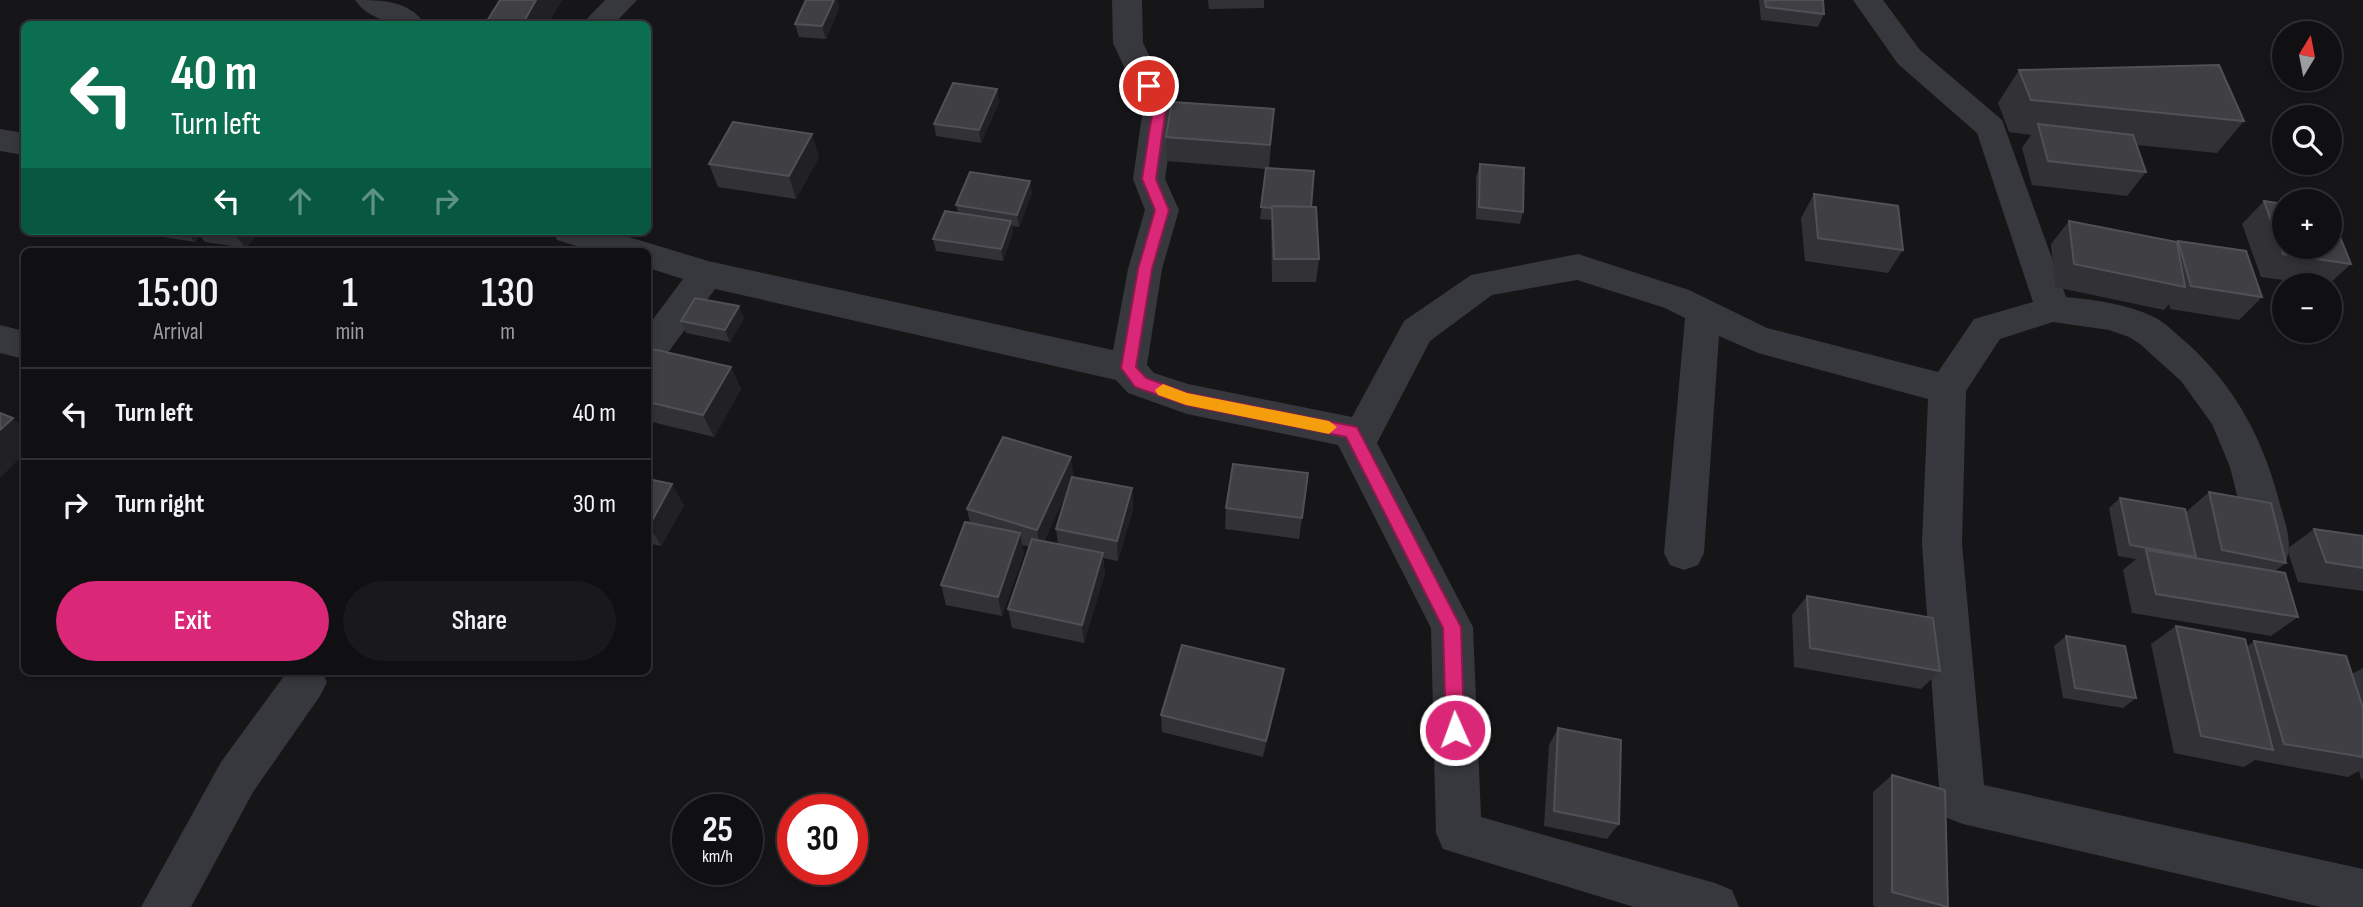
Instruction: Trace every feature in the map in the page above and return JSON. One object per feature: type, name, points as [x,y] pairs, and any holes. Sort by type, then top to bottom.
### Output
[{"type":"street","points":[[370,0],[406,21]]},
{"type":"street","points":[[600,21],[622,0]]},
{"type":"street","points":[[1127,0],[1128,43],[1159,108],[1149,179],[1162,210],[1145,269],[1128,368]]},
{"type":"street","points":[[1868,0],[1909,57],[1991,128],[2053,309]]},
{"type":"street","points":[[0,139],[21,143]]},
{"type":"street","points":[[582,235],[624,248]]},
{"type":"street","points":[[651,256],[707,274],[1128,368],[1140,383],[1186,399],[1352,432],[1452,627],[1459,832],[1715,907]]},
{"type":"street","points":[[1357,444],[1417,331],[1483,284],[1578,267],[1677,299],[1758,339],[1947,389]]},
{"type":"street","points":[[651,348],[707,274]]},
{"type":"street","points":[[2279,588],[2244,448],[2225,410],[2206,382],[2143,327],[2098,313],[2053,309],[1987,329],[1947,389],[1942,544],[1963,802],[2363,893]]},
{"type":"street","points":[[1684,553],[1703,312]]},
{"type":"street","points":[[0,339],[21,344]]},
{"type":"street","points":[[165,907],[237,777],[305,682]]},
{"type":"building","points":[[500,0],[536,0],[524,21],[487,21]]},
{"type":"building","points":[[806,0],[834,0],[822,26],[795,24]]},
{"type":"building","points":[[1765,0],[1823,0],[1824,14],[1766,7]]},
{"type":"building","points":[[2219,65],[2244,121],[2031,100],[2019,70]]},
{"type":"building","points":[[953,83],[997,89],[979,130],[934,124]]},
{"type":"building","points":[[1172,102],[1274,109],[1270,145],[1166,137]]},
{"type":"building","points":[[733,122],[812,134],[789,176],[709,164]]},
{"type":"building","points":[[2038,124],[2133,135],[2146,172],[2048,161]]},
{"type":"building","points":[[1480,164],[1524,168],[1523,212],[1479,207]]},
{"type":"building","points":[[1266,168],[1314,171],[1311,207],[1261,207]]},
{"type":"building","points":[[970,172],[1030,181],[1017,215],[956,205]]},
{"type":"building","points":[[1814,194],[1898,206],[1903,250],[1818,238]]},
{"type":"building","points":[[2264,201],[2272,202],[2272,223]]},
{"type":"building","points":[[1272,206],[1316,207],[1319,259],[1274,259]]},
{"type":"building","points":[[945,211],[1011,221],[1001,249],[933,239]]},
{"type":"building","points":[[2069,221],[2177,242],[2185,287],[2074,264]]},
{"type":"building","points":[[2178,241],[2246,251],[2262,297],[2191,286]]},
{"type":"building","points":[[2342,242],[2351,264],[2317,259],[2342,259]]},
{"type":"building","points":[[695,298],[739,306],[725,330],[681,321]]},
{"type":"building","points":[[651,349],[731,367],[703,415],[651,403]]},
{"type":"building","points":[[0,413],[13,418],[0,430]]},
{"type":"building","points":[[1003,437],[1071,457],[1037,530],[967,509]]},
{"type":"building","points":[[1233,464],[1308,473],[1302,518],[1226,508]]},
{"type":"building","points":[[1072,477],[1132,488],[1117,541],[1056,529]]},
{"type":"building","points":[[651,480],[672,484],[651,522]]},
{"type":"building","points":[[2209,492],[2271,503],[2286,563],[2222,550]]},
{"type":"building","points":[[2120,498],[2185,509],[2196,557],[2130,545]]},
{"type":"building","points":[[965,522],[1020,533],[998,597],[941,585]]},
{"type":"building","points":[[2314,529],[2363,536],[2363,568],[2326,562]]},
{"type":"building","points":[[1032,539],[1103,553],[1082,625],[1008,609]]},
{"type":"building","points":[[2146,550],[2285,573],[2298,617],[2156,594]]},
{"type":"building","points":[[1807,596],[1933,618],[1940,671],[1810,648]]},
{"type":"building","points":[[2176,626],[2245,639],[2273,750],[2201,736]]},
{"type":"building","points":[[2066,636],[2125,646],[2136,698],[2075,688]]},
{"type":"building","points":[[2254,641],[2346,656],[2363,708],[2363,757],[2284,744]]},
{"type":"building","points":[[1182,645],[1284,669],[1266,741],[1161,715]]},
{"type":"building","points":[[1558,728],[1621,740],[1619,824],[1554,811]]},
{"type":"building","points":[[1892,775],[1945,790],[1948,907],[1892,892]]},
{"type":"slow traffic","points":[[1163,390],[1186,399],[1329,427]]},
{"type":"route","points":[[1149,86],[1159,108],[1149,179],[1162,210],[1145,269],[1137,329],[1128,368],[1140,383],[1186,399],[1352,432],[1452,627],[1455,730]]}]
